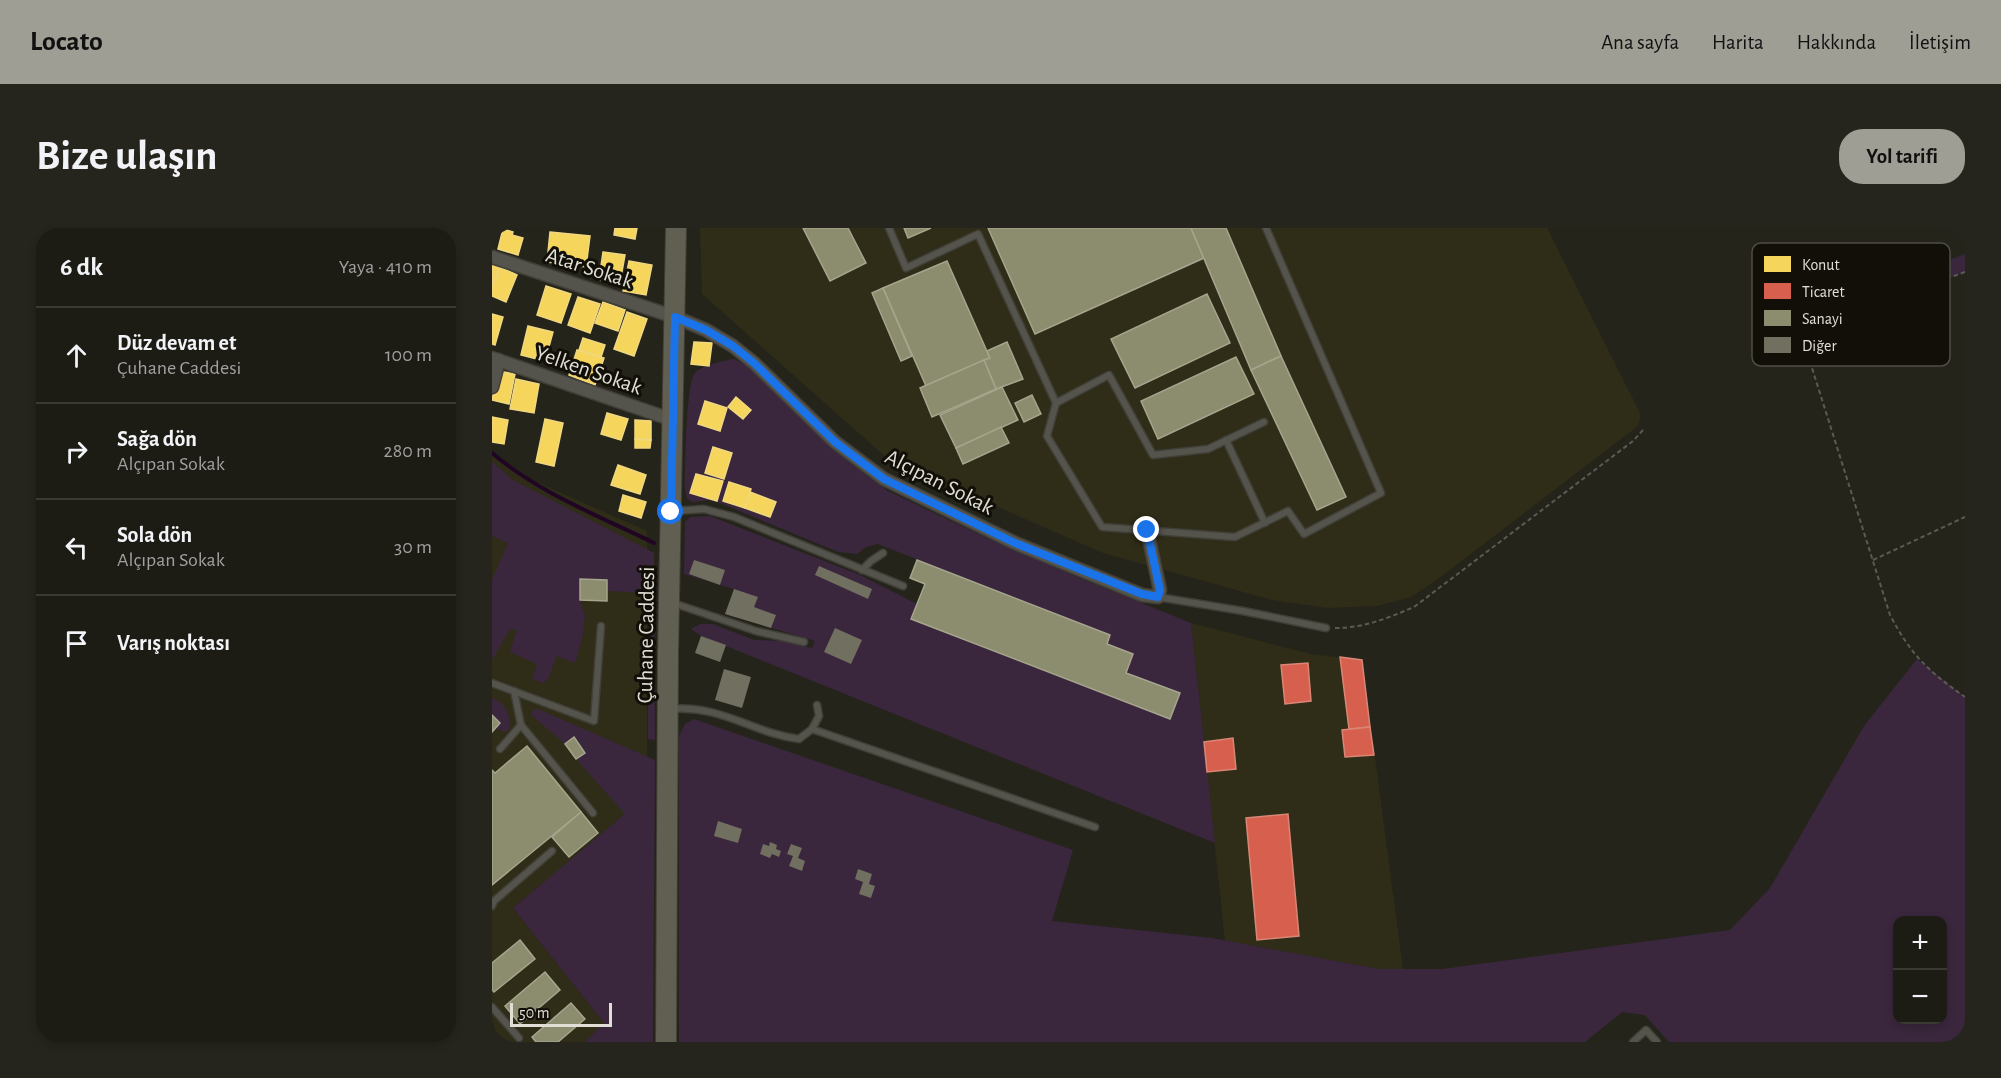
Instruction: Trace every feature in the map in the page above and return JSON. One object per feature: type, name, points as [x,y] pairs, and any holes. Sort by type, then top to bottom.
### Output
[{"type":"main road","name":"Çuhane Caddesi","points":[[666,1042],[669,602],[676,228]]},
{"type":"street","name":"Atar Sokak","points":[[492,256],[675,317]]},
{"type":"street","name":"Alçıpan Sokak","points":[[675,317],[706,330],[733,346],[754,363],[835,442],[884,479],[1035,552],[1142,594],[1158,597]]},
{"type":"street","name":"Yelken Sokak","points":[[496,359],[673,420]]},
{"type":"street","points":[[492,387],[496,359]]},
{"type":"street","points":[[1147,530],[1160,590],[1158,597]]},
{"type":"lane","points":[[889,228],[906,268],[978,234],[1056,403],[1047,436],[1102,527],[1235,537],[1288,511],[1304,534],[1381,494],[1266,228]]},
{"type":"lane","points":[[1056,403],[1109,375],[1153,455],[1208,448],[1264,422]]},
{"type":"lane","points":[[1226,440],[1265,522]]},
{"type":"lane","points":[[671,512],[691,509],[716,511],[903,586]]},
{"type":"lane","points":[[862,570],[883,553]]},
{"type":"lane","points":[[1158,597],[1326,628]]},
{"type":"lane","points":[[669,602],[691,607],[756,631],[804,642]]},
{"type":"lane","points":[[492,683],[594,721],[601,626]]},
{"type":"lane","points":[[514,691],[521,725],[593,813]]},
{"type":"lane","points":[[668,710],[691,708],[712,711],[784,737],[799,739],[812,729],[819,716],[817,705]]},
{"type":"lane","points":[[500,749],[521,725]]},
{"type":"lane","points":[[812,729],[1095,826]]},
{"type":"lane","points":[[492,906],[494,901],[552,851]]},
{"type":"lane","points":[[492,1007],[519,1038]]},
{"type":"lane","points":[[1633,1042],[1646,1030],[1657,1042]]},
{"type":"path","points":[[1950,277],[1965,272]]},
{"type":"path","points":[[1811,366],[1890,615],[1903,640],[1917,659],[1965,697]]},
{"type":"path","points":[[1326,628],[1349,628],[1378,622],[1414,607],[1633,441],[1643,430]]},
{"type":"path","points":[[1873,560],[1965,517]]},
{"type":"shaded area","points":[[700,228],[1547,228],[1641,415],[1638,426],[1438,579],[1411,597],[1377,606],[1328,608],[1272,600],[1103,553],[888,459],[702,294]]},
{"type":"shaded area","points":[[1965,254],[1965,272],[1950,277],[1950,260]]},
{"type":"shaded area","points":[[734,359],[747,366],[769,384],[846,460],[888,491],[991,540],[1191,623],[1215,843],[701,636],[691,629],[700,624],[713,624],[754,640],[783,641],[812,648],[815,641],[725,614],[734,589],[684,574],[685,522],[690,517],[710,516],[860,575],[917,604],[912,619],[1169,719],[1179,693],[1126,673],[1107,644],[1110,635],[878,544],[866,547],[857,554],[838,552],[711,500],[693,502],[687,499],[686,446],[692,380],[695,373],[702,368]]},
{"type":"shaded area","points":[[492,453],[514,472],[647,531],[647,796],[513,908],[604,1023],[585,1042],[492,1042]]},
{"type":"shaded area","points":[[492,462],[513,480],[654,553],[655,740],[648,739],[648,593],[607,591],[607,580],[580,579],[580,600],[585,617],[575,663],[557,656],[548,679],[543,683],[532,679],[537,664],[510,652],[517,630],[510,629],[492,660],[492,580],[508,543],[492,536]]},
{"type":"shaded area","points":[[1191,623],[1311,654],[1362,660],[1403,969],[1379,969],[1225,941]]},
{"type":"shaded area","points":[[1917,659],[1965,697],[1965,1042],[1669,1042],[1645,1015],[1622,1012],[1585,1042],[679,1042],[679,736],[685,724],[694,719],[1073,850],[1052,921],[1212,938],[1379,969],[1442,969],[1730,930],[1770,888],[1864,726]]},
{"type":"shaded area","points":[[492,698],[501,703],[507,711],[510,720],[509,730],[504,732],[496,728],[500,723],[492,715]]},
{"type":"shaded area","points":[[538,709],[655,760],[653,1042],[585,1042],[604,1023],[513,908],[625,814],[576,759],[585,752],[574,738],[565,744],[531,715],[533,710]]},
{"type":"building: Konut","points":[[615,228],[637,228],[635,239],[614,235]]},
{"type":"building: Konut","points":[[503,229],[523,238],[518,255],[498,249]]},
{"type":"building: Konut","points":[[550,232],[590,236],[586,267],[547,262]]},
{"type":"building: Konut","points":[[603,252],[625,255],[620,283],[599,280]]},
{"type":"building: Konut","points":[[629,261],[652,265],[646,295],[623,291]]},
{"type":"building: Konut","points":[[492,264],[500,267],[492,288]]},
{"type":"building: Konut","points":[[500,267],[517,275],[506,302],[492,296],[492,288]]},
{"type":"building: Konut","points":[[546,286],[571,294],[561,323],[537,315]]},
{"type":"building: Konut","points":[[578,297],[600,304],[590,333],[568,325]]},
{"type":"building: Konut","points":[[603,302],[625,310],[618,331],[595,323]]},
{"type":"building: Konut","points":[[627,312],[647,319],[634,356],[614,349]]},
{"type":"building: Konut","points":[[492,314],[503,317],[495,345],[492,344]]},
{"type":"building: Konut","points":[[528,326],[553,332],[545,361],[521,355]]},
{"type":"building: Konut","points":[[583,338],[605,345],[601,357],[579,350]]},
{"type":"building: Konut","points":[[694,342],[712,343],[709,366],[691,364]]},
{"type":"building: Konut","points":[[577,350],[604,358],[595,385],[569,375]]},
{"type":"building: Konut","points":[[498,371],[515,374],[509,404],[492,400]]},
{"type":"building: Konut","points":[[516,379],[539,384],[534,413],[510,409]]},
{"type":"building: Konut","points":[[736,397],[751,410],[743,419],[728,407]]},
{"type":"building: Konut","points":[[705,401],[727,408],[720,431],[698,424]]},
{"type":"building: Konut","points":[[607,413],[628,419],[621,440],[601,434]]},
{"type":"building: Konut","points":[[492,417],[508,420],[504,444],[492,442]]},
{"type":"building: Konut","points":[[545,419],[563,423],[554,466],[536,462]]},
{"type":"building: Konut","points":[[635,420],[651,421],[651,440],[635,439]]},
{"type":"building: Konut","points":[[635,439],[651,440],[650,448],[635,448]]},
{"type":"building: Konut","points":[[713,447],[732,453],[724,479],[705,473]]},
{"type":"building: Konut","points":[[618,465],[646,475],[640,494],[611,485]]},
{"type":"building: Konut","points":[[696,474],[723,481],[717,501],[690,493]]},
{"type":"building: Konut","points":[[729,482],[751,489],[745,508],[723,501]]},
{"type":"building: Konut","points":[[750,492],[776,502],[770,517],[745,508]]},
{"type":"building: Konut","points":[[623,495],[646,502],[641,518],[619,511]]},
{"type":"building: Ticaret","points":[[1340,657],[1362,660],[1370,727],[1349,729]]},
{"type":"building: Ticaret","points":[[1308,663],[1311,701],[1285,704],[1281,665]]},
{"type":"building: Ticaret","points":[[1370,727],[1374,755],[1345,757],[1342,730]]},
{"type":"building: Ticaret","points":[[1233,738],[1236,769],[1207,772],[1204,742]]},
{"type":"building: Ticaret","points":[[1288,814],[1299,936],[1257,940],[1246,818]]},
{"type":"building: Sanayi","points":[[803,228],[848,228],[866,263],[830,281]]},
{"type":"building: Sanayi","points":[[904,228],[931,228],[908,238]]},
{"type":"building: Sanayi","points":[[988,228],[1191,228],[1204,258],[1035,334]]},
{"type":"building: Sanayi","points":[[1191,228],[1226,228],[1281,356],[1251,370]]},
{"type":"building: Sanayi","points":[[947,261],[990,358],[926,386],[883,288]]},
{"type":"building: Sanayi","points":[[883,288],[912,356],[901,361],[872,293]]},
{"type":"building: Sanayi","points":[[1207,294],[1230,343],[1135,388],[1111,339]]},
{"type":"building: Sanayi","points":[[1007,342],[1023,379],[996,389],[984,360],[990,358],[987,351]]},
{"type":"building: Sanayi","points":[[1281,356],[1346,497],[1317,510],[1251,370]]},
{"type":"building: Sanayi","points":[[1236,357],[1254,394],[1158,439],[1141,401]]},
{"type":"building: Sanayi","points":[[984,360],[996,389],[932,417],[920,388]]},
{"type":"building: Sanayi","points":[[1002,387],[1018,420],[956,448],[940,415]]},
{"type":"building: Sanayi","points":[[1032,395],[1041,414],[1024,422],[1015,403]]},
{"type":"building: Sanayi","points":[[1001,427],[1009,443],[963,464],[956,448]]},
{"type":"building: Sanayi","points":[[917,560],[1110,635],[1107,644],[1133,654],[1126,673],[1180,693],[1170,719],[911,619],[925,584],[910,578]]},
{"type":"building: Sanayi","points":[[580,579],[607,580],[607,601],[580,600]]},
{"type":"building: Sanayi","points":[[492,715],[500,723],[492,732]]},
{"type":"building: Sanayi","points":[[574,737],[585,753],[576,759],[565,744]]},
{"type":"building: Sanayi","points":[[527,746],[581,812],[492,885],[492,770],[495,773]]},
{"type":"building: Sanayi","points":[[581,812],[598,833],[569,857],[552,837]]},
{"type":"building: Sanayi","points":[[520,940],[535,959],[494,992],[492,990],[492,963]]},
{"type":"building: Sanayi","points":[[545,972],[560,990],[520,1024],[505,1006]]},
{"type":"building: Sanayi","points":[[571,1003],[585,1019],[558,1042],[536,1042],[532,1037]]},
{"type":"building: Diğer","points":[[694,560],[725,570],[720,585],[689,574]]},
{"type":"building: Diğer","points":[[819,566],[872,589],[868,599],[815,575]]},
{"type":"building: Diğer","points":[[734,589],[758,597],[754,607],[776,615],[771,628],[725,614]]},
{"type":"building: Diğer","points":[[835,628],[862,640],[851,664],[824,652]]},
{"type":"building: Diğer","points":[[701,636],[726,645],[720,662],[695,653]]},
{"type":"building: Diğer","points":[[724,669],[751,677],[742,708],[715,700]]},
{"type":"building: Diğer","points":[[718,821],[742,829],[738,843],[714,836]]},
{"type":"building: Diğer","points":[[770,842],[777,845],[776,849],[781,851],[779,857],[772,854],[770,858],[760,854],[763,844],[769,846]]},
{"type":"building: Diğer","points":[[791,844],[802,848],[798,858],[805,861],[802,871],[789,866],[793,856],[787,854]]},
{"type":"building: Diğer","points":[[858,869],[872,874],[869,884],[875,886],[871,898],[859,894],[863,882],[855,879]]},
{"type":"waterway","points":[[492,453],[549,492],[654,543]]},
{"type":"route","points":[[671,512],[675,317],[706,330],[733,346],[754,363],[835,442],[884,479],[1015,543],[1094,576],[1142,594],[1158,597],[1160,590],[1147,530]]}]
